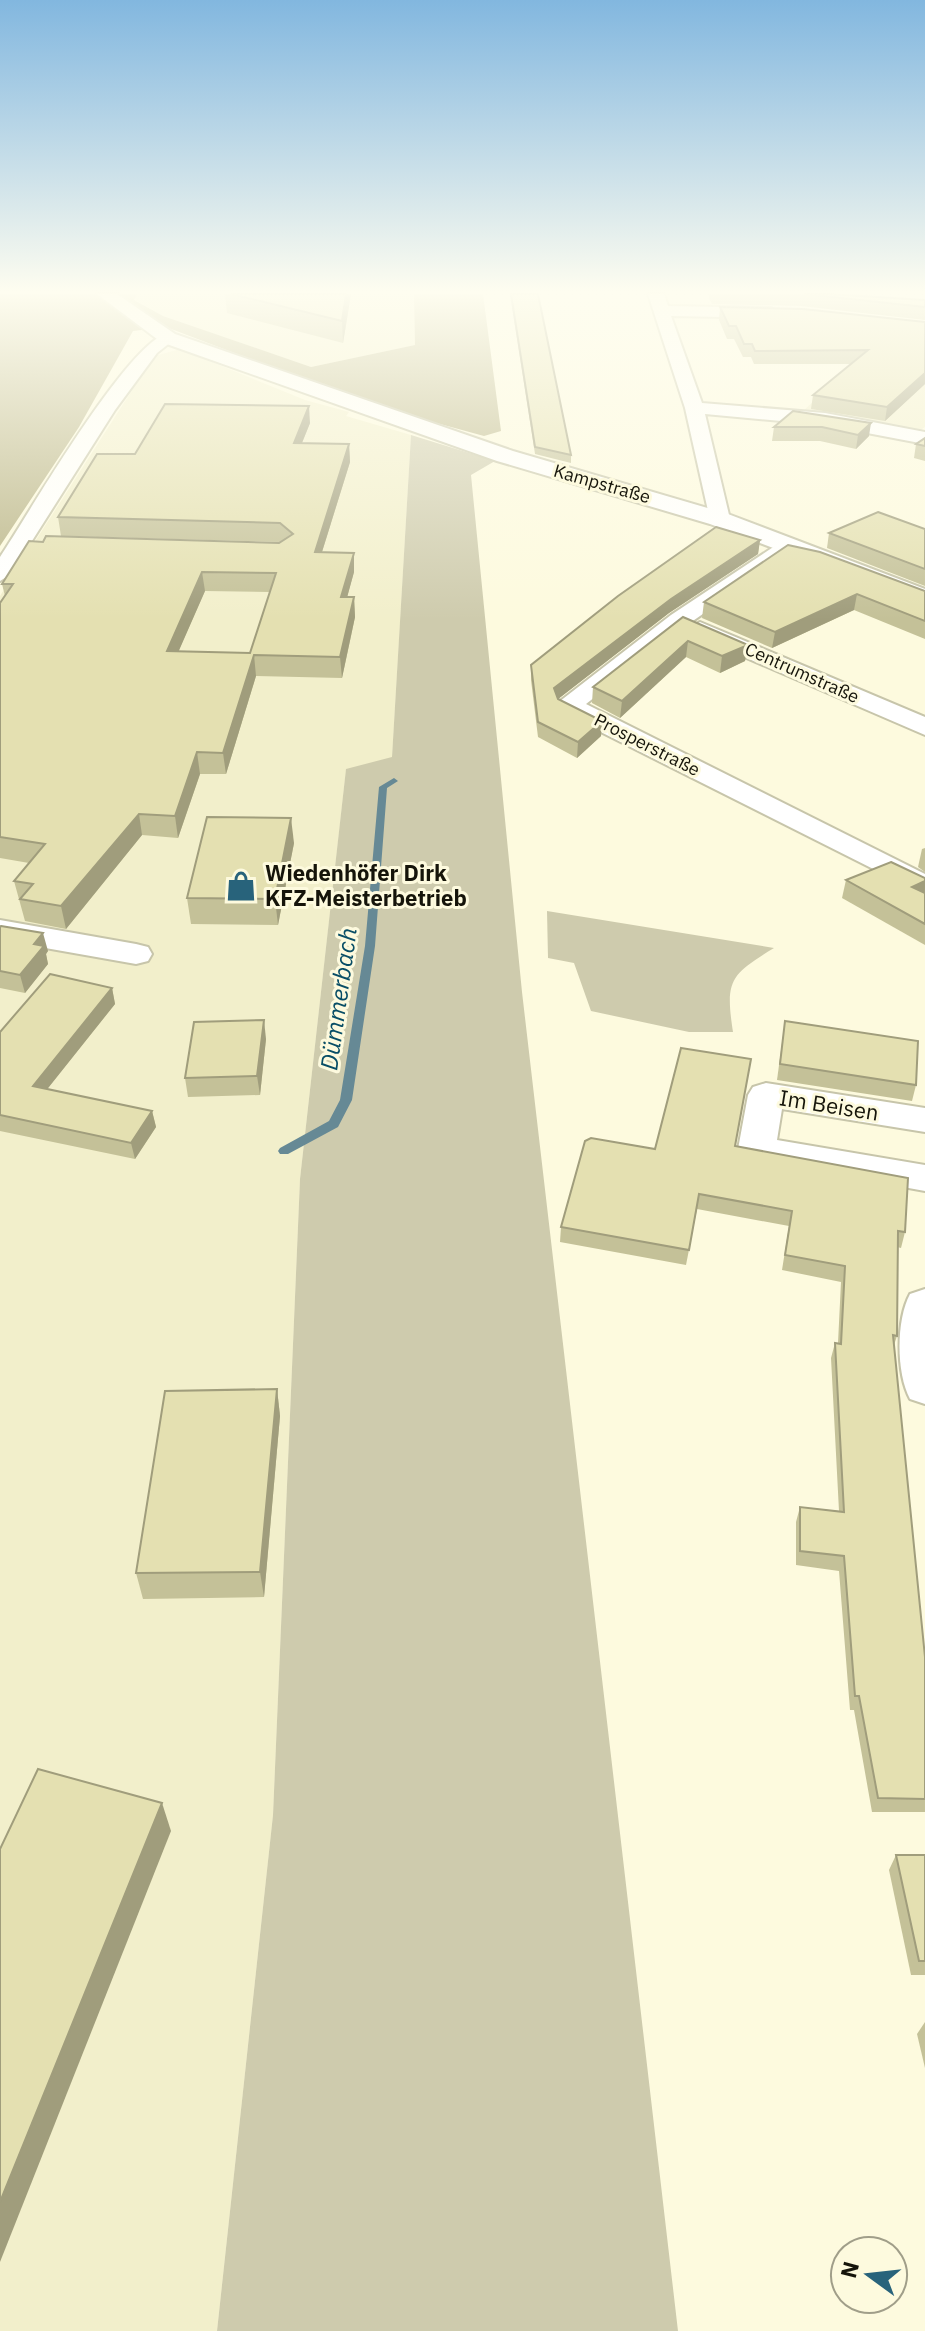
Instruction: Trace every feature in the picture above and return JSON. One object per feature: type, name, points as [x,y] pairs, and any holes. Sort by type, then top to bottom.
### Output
[{"type":"street","points":[[0,574],[111,403]]},
{"type":"street","name":"Kampstraße","points":[[353,403],[505,456],[719,519],[925,598]]},
{"type":"street","points":[[692,403],[719,519]]},
{"type":"street","points":[[694,408],[825,419],[921,433]]},
{"type":"street","points":[[19,544],[50,545]]},
{"type":"street","name":"Prosperstraße","points":[[787,545],[679,620],[568,705],[925,886]]},
{"type":"street","name":"Centrumstraße","points":[[679,620],[925,727]]},
{"type":"street","points":[[0,930],[136,954]]},
{"type":"street","name":"Im Beisen","points":[[925,1120],[766,1095],[757,1149],[925,1178]]},
{"type":"street","points":[[925,1305],[922,1364],[925,1387]]},
{"type":"shaded area","points":[[0,403],[93,403],[79,427],[0,546]]},
{"type":"shaded area","points":[[124,403],[315,403],[349,412],[346,416],[411,435],[392,758],[346,770],[300,1179],[273,1815],[217,2331],[0,2331],[0,596]]},
{"type":"shaded area","points":[[366,403],[497,403],[501,431],[484,436]]},
{"type":"shaded area","points":[[812,403],[925,403],[925,427],[913,435],[825,419],[803,411]]},
{"type":"shaded area","points":[[411,435],[495,461],[471,475],[522,992],[678,2331],[217,2331],[273,1815],[300,1179],[346,769],[392,757]]},
{"type":"shaded area","points":[[547,911],[774,948],[748,965],[734,981],[730,1001],[733,1032],[689,1032],[591,1011],[574,963],[548,958]]},
{"type":"building","points":[[528,403],[560,403],[571,455],[535,447]]},
{"type":"building","points":[[861,403],[892,403],[887,407]]},
{"type":"building","points":[[165,404],[309,406],[294,443],[349,444],[315,552],[354,553],[341,597],[354,597],[340,657],[254,655],[223,753],[197,752],[175,816],[139,814],[61,906],[20,899],[33,884],[14,881],[45,844],[0,837],[0,603],[13,584],[2,584],[29,541],[43,542],[46,536],[279,543],[293,534],[280,523],[58,517],[97,454],[135,454]],"holes":[[[202,572],[276,573],[250,653],[167,651]]]},
{"type":"building","points":[[793,411],[871,423],[858,435],[822,427],[774,427]]},
{"type":"building","points":[[878,512],[925,529],[925,569],[829,533]]},
{"type":"building","points":[[716,527],[760,540],[671,599],[554,688],[558,699],[602,721],[578,742],[538,722],[531,665],[618,596]]},
{"type":"building","points":[[788,545],[820,552],[925,591],[925,621],[857,594],[775,632],[704,602]]},
{"type":"building","points":[[683,617],[748,645],[722,656],[688,641],[622,701],[593,687]]},
{"type":"building","points":[[207,817],[291,818],[275,899],[187,898]]},
{"type":"building","points":[[891,862],[925,878],[925,881],[912,887],[925,893],[925,924],[846,880]]},
{"type":"building","points":[[1,926],[43,933],[34,944],[44,946],[20,975],[0,971]]},
{"type":"building","points":[[50,974],[112,988],[33,1086],[152,1111],[131,1143],[0,1115],[0,1032]]},
{"type":"building","points":[[264,1020],[257,1076],[185,1078],[194,1022]]},
{"type":"building","points":[[785,1021],[918,1041],[916,1085],[780,1064]]},
{"type":"building","points":[[681,1048],[751,1059],[735,1146],[908,1178],[905,1232],[898,1231],[897,1336],[893,1335],[925,1657],[925,1799],[878,1798],[859,1696],[855,1696],[844,1556],[800,1551],[800,1507],[844,1512],[835,1343],[841,1344],[845,1266],[785,1255],[792,1211],[699,1194],[689,1250],[561,1227],[585,1141],[591,1138],[655,1149]]},
{"type":"building","points":[[277,1389],[260,1572],[136,1573],[165,1391]]},
{"type":"building","points":[[38,1769],[162,1803],[0,2202],[0,1849]]},
{"type":"building","points":[[896,1855],[925,1855],[925,1961],[919,1961]]},
{"type":"waterway","name":"Dümmerbach","points":[[284,1151],[334,1124],[346,1100],[370,946],[383,787],[394,781]]},
{"type":"place","name":"Wiedenhöfer Dirk KFZ-Meisterbetrieb","points":[[241,886]]}]
